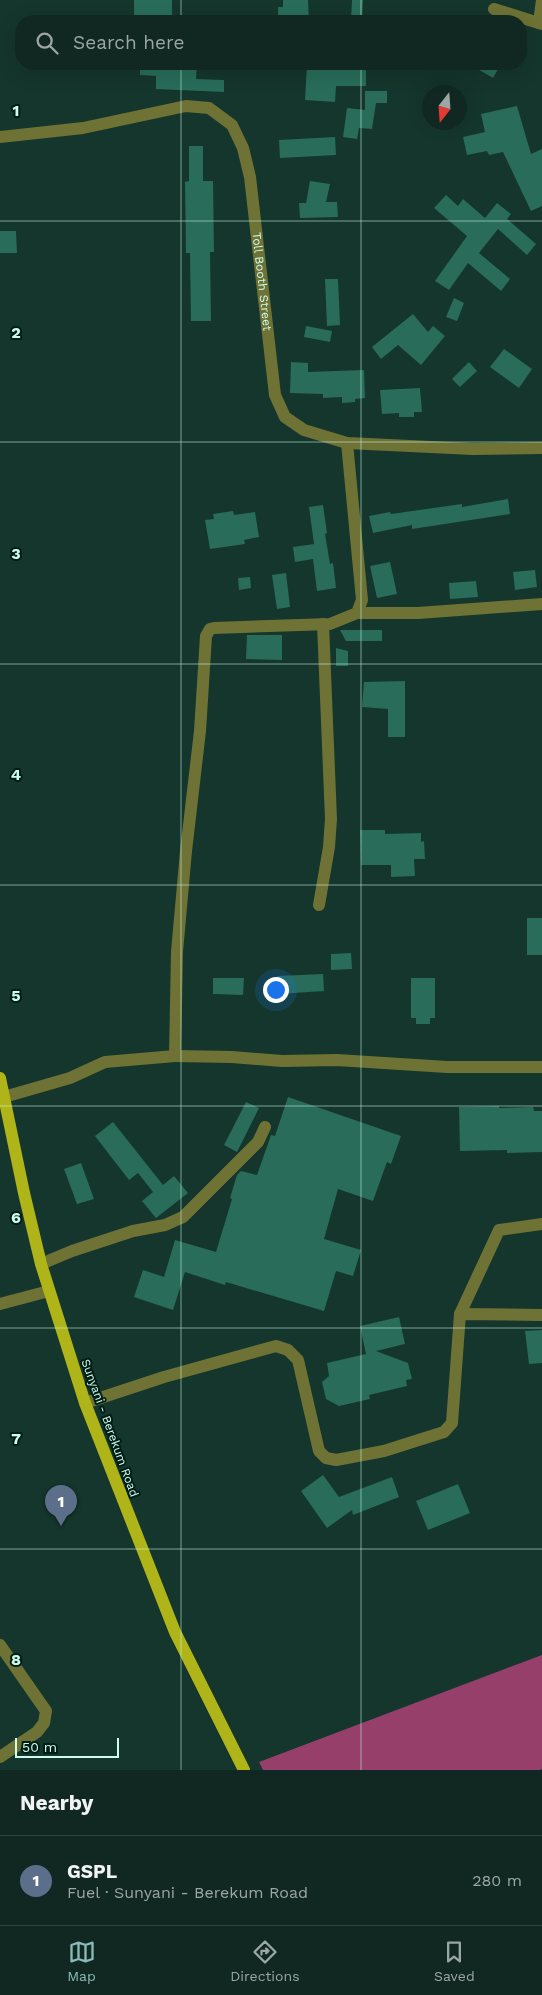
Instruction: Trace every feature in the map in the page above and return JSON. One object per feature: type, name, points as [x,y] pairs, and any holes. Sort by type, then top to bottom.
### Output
[{"type":"main road","name":"Sunyani - Berekum Road","points":[[0,1078],[41,1264],[85,1404],[175,1632],[244,1770]]},
{"type":"street","points":[[527,19],[540,23],[542,0]]},
{"type":"street","points":[[494,8],[515,15]]},
{"type":"street","name":"Toll Booth Street","points":[[0,137],[82,128],[186,106],[209,108],[232,125],[243,148],[250,177],[276,395],[285,417],[304,430],[347,443],[473,449],[542,448]]},
{"type":"street","points":[[347,443],[362,600],[357,612]]},
{"type":"street","points":[[175,1056],[177,952],[186,851],[200,731],[206,636],[210,629],[330,624],[357,612],[418,613],[542,604]]},
{"type":"street","points":[[319,905],[329,847],[331,819],[323,624]]},
{"type":"street","points":[[4,1097],[70,1078],[105,1062],[175,1056],[232,1057],[282,1061],[337,1060],[447,1067],[542,1067]]},
{"type":"street","points":[[41,1264],[133,1231],[165,1225],[183,1217],[258,1142],[266,1127]]},
{"type":"street","points":[[85,1404],[164,1377],[276,1346],[288,1350],[298,1360],[319,1451],[326,1458],[336,1460],[384,1450],[444,1432],[452,1423],[460,1314],[499,1230],[542,1224]]},
{"type":"street","points":[[0,1304],[49,1291]]},
{"type":"street","points":[[460,1314],[542,1315]]},
{"type":"street","points":[[0,1645],[46,1711],[44,1724],[37,1732],[0,1757]]},
{"type":"shaded area","points":[[542,1655],[542,1769],[540,1770],[263,1770],[259,1762]]},
{"type":"building","points":[[134,0],[172,0],[172,15],[134,15]]},
{"type":"building","points":[[283,0],[308,0],[309,15],[278,15],[278,7],[283,7]]},
{"type":"building","points":[[352,0],[363,0],[362,15],[351,15]]},
{"type":"building","points":[[140,70],[197,70],[196,79],[224,80],[224,92],[156,89],[156,76],[140,75]]},
{"type":"building","points":[[307,70],[366,70],[366,86],[336,86],[335,102],[305,100]]},
{"type":"building","points":[[479,70],[498,70],[493,78]]},
{"type":"building","points":[[365,91],[387,91],[387,103],[376,103],[372,129],[359,128],[357,139],[343,137],[347,108],[365,110]]},
{"type":"building","points":[[517,106],[531,154],[542,149],[542,206],[531,211],[503,152],[489,155],[487,151],[467,155],[463,137],[485,132],[481,114]]},
{"type":"building","points":[[335,137],[336,155],[280,158],[279,140]]},
{"type":"building","points":[[189,146],[203,146],[203,181],[213,181],[214,252],[210,252],[211,321],[191,321],[190,253],[186,253],[185,182],[189,181]]},
{"type":"building","points":[[310,181],[330,184],[326,202],[337,202],[338,217],[300,218],[299,203],[306,203]]},
{"type":"building","points":[[446,195],[458,206],[463,199],[485,218],[497,203],[511,214],[507,219],[536,244],[527,255],[498,229],[479,253],[510,279],[501,291],[468,263],[449,290],[435,281],[467,236],[434,208]]},
{"type":"building","points":[[0,231],[16,231],[17,253],[0,253]]},
{"type":"building","points":[[325,279],[338,279],[340,325],[327,326]]},
{"type":"building","points":[[454,298],[464,303],[457,321],[446,317]]},
{"type":"building","points":[[413,314],[428,332],[433,326],[445,336],[421,365],[398,345],[381,359],[372,347]]},
{"type":"building","points":[[306,326],[332,331],[330,342],[304,337]]},
{"type":"building","points":[[504,349],[532,369],[519,388],[490,367]]},
{"type":"building","points":[[291,362],[308,363],[308,372],[364,370],[365,398],[355,399],[355,402],[342,403],[342,397],[323,398],[323,394],[290,393]]},
{"type":"building","points":[[469,362],[477,371],[460,387],[452,379]]},
{"type":"building","points":[[420,388],[422,412],[414,412],[414,417],[399,417],[399,413],[382,414],[380,390]]},
{"type":"building","points":[[508,499],[510,514],[412,529],[412,525],[373,533],[369,516],[462,504],[462,507]]},
{"type":"building","points":[[323,505],[327,533],[325,534],[330,564],[333,563],[336,588],[317,591],[313,559],[295,562],[293,547],[314,544],[309,507]]},
{"type":"building","points":[[233,511],[234,515],[255,512],[259,537],[244,540],[245,544],[210,549],[205,520],[214,519],[213,514]]},
{"type":"building","points":[[390,562],[397,594],[377,598],[370,566]]},
{"type":"building","points":[[535,570],[537,587],[515,590],[513,572]]},
{"type":"building","points":[[286,573],[290,607],[277,609],[272,575]]},
{"type":"building","points":[[250,577],[251,588],[239,590],[238,578]]},
{"type":"building","points":[[476,581],[478,597],[450,599],[449,583]]},
{"type":"building","points":[[340,630],[382,630],[382,641],[346,641]]},
{"type":"building","points":[[247,635],[282,635],[282,660],[246,659]]},
{"type":"building","points":[[336,648],[348,651],[348,666],[336,666]]},
{"type":"building","points":[[405,681],[405,737],[388,737],[388,709],[362,707],[364,682]]},
{"type":"building","points":[[360,830],[385,830],[385,834],[421,833],[421,842],[424,841],[425,859],[414,859],[415,876],[391,877],[391,865],[361,865]]},
{"type":"building","points":[[527,918],[542,918],[542,955],[527,955]]},
{"type":"building","points":[[351,953],[352,969],[331,970],[331,954]]},
{"type":"building","points":[[323,974],[324,991],[278,994],[277,976]]},
{"type":"building","points":[[213,978],[244,978],[243,995],[213,994]]},
{"type":"building","points":[[411,978],[435,978],[435,1018],[430,1018],[430,1024],[416,1024],[416,1018],[411,1018]]},
{"type":"building","points":[[288,1097],[401,1136],[391,1164],[387,1162],[373,1201],[338,1189],[324,1239],[361,1250],[353,1276],[336,1271],[324,1311],[226,1282],[225,1285],[185,1272],[173,1310],[134,1297],[143,1270],[164,1277],[175,1240],[216,1252],[237,1175],[241,1171],[257,1175],[271,1135],[275,1136]]},
{"type":"building","points":[[246,1102],[259,1108],[237,1152],[224,1145]]},
{"type":"building","points":[[499,1106],[499,1108],[533,1107],[534,1111],[542,1111],[542,1152],[507,1153],[507,1150],[460,1151],[459,1107]]},
{"type":"building","points":[[113,1122],[163,1185],[174,1176],[188,1193],[156,1218],[142,1201],[153,1192],[138,1173],[129,1180],[95,1136]]},
{"type":"building","points":[[81,1163],[94,1199],[77,1204],[64,1169]]},
{"type":"building","points":[[399,1317],[405,1344],[376,1351],[408,1363],[412,1379],[406,1380],[407,1386],[369,1395],[370,1399],[339,1406],[326,1399],[322,1382],[329,1376],[327,1363],[366,1354],[360,1326]]},
{"type":"building","points":[[542,1330],[542,1363],[529,1364],[525,1331]]},
{"type":"building","points":[[323,1475],[339,1497],[392,1477],[399,1497],[353,1515],[352,1510],[327,1528],[301,1491]]},
{"type":"building","points":[[458,1484],[470,1513],[428,1530],[416,1501]]},
{"type":"place","name":"GSPL","points":[[61,1526]]}]
